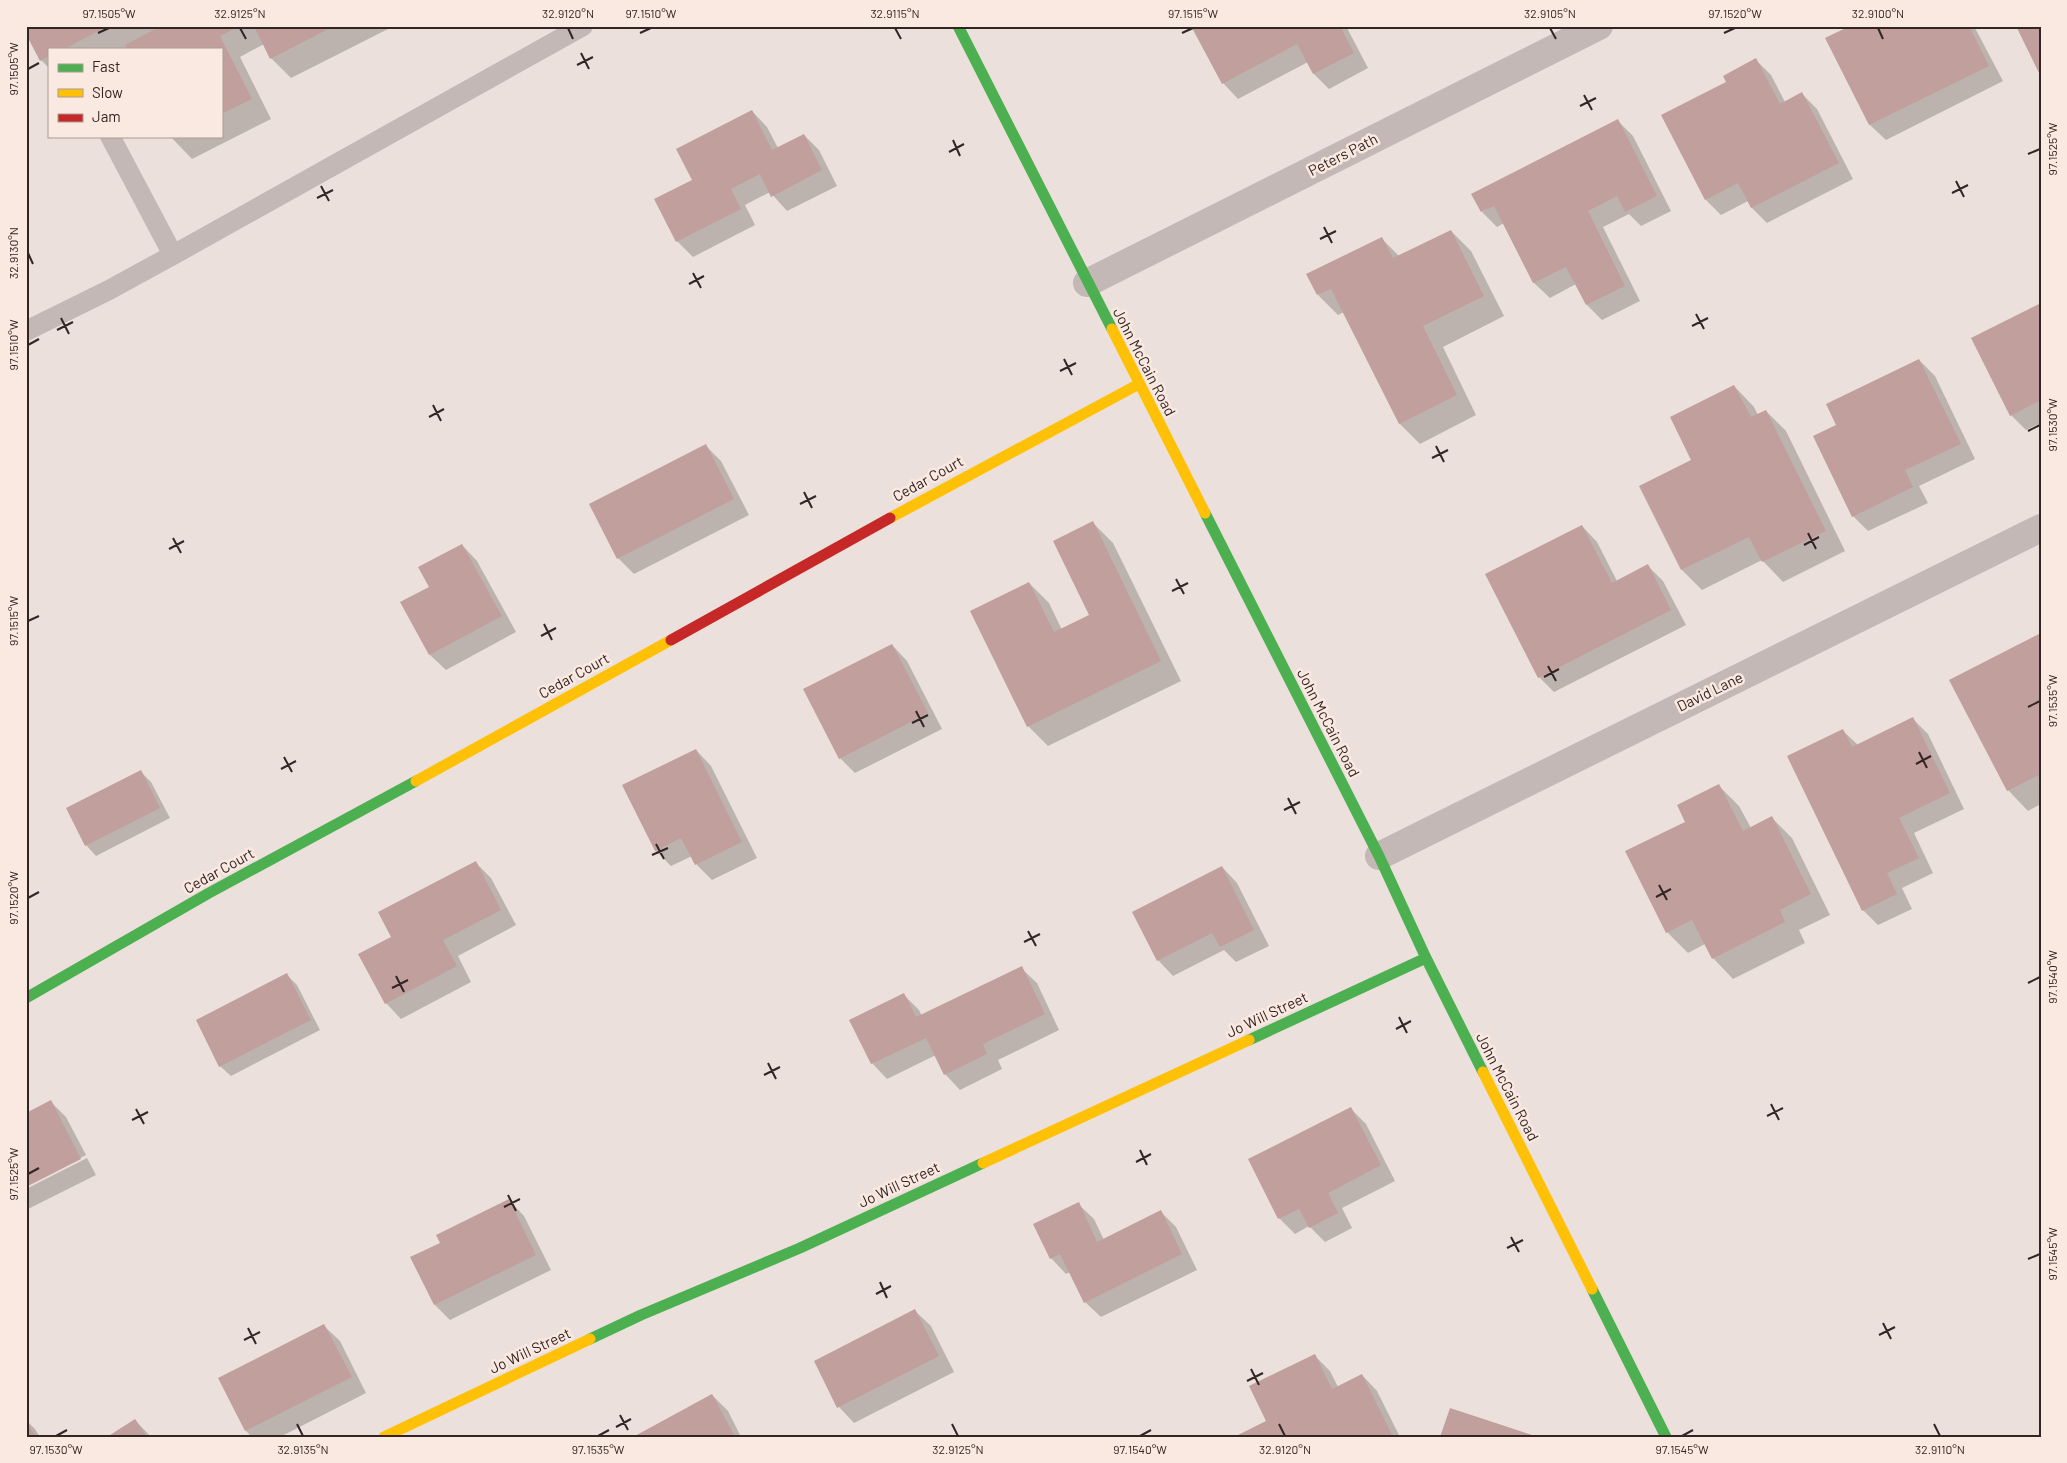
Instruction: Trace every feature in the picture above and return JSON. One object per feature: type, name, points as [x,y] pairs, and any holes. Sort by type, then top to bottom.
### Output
[{"type":"street","name":"John McCain Road","points":[[958,26],[1379,856],[1426,958],[1666,1437]]},
{"type":"street","name":"Peters Path","points":[[1087,283],[1599,26]]},
{"type":"street","name":"Cedar Court","points":[[26,998],[209,893],[493,739],[953,483],[1139,384]]},
{"type":"street","name":"David Lane","points":[[1379,856],[2041,528]]},
{"type":"street","name":"Jo Will Street","points":[[384,1437],[641,1315],[800,1248],[1426,958]]},
{"type":"lane","points":[[26,331],[109,290],[583,26]]},
{"type":"lane","points":[[111,138],[172,255]]},
{"type":"building","points":[[26,26],[108,26],[66,48],[48,48],[48,57],[40,61],[26,34]]},
{"type":"building","points":[[161,26],[240,26],[220,36],[252,99],[222,114],[222,48],[126,48],[125,45]]},
{"type":"building","points":[[254,26],[334,26],[270,59]]},
{"type":"building","points":[[1191,26],[1340,26],[1354,53],[1313,74],[1297,44],[1222,84]]},
{"type":"building","points":[[1850,26],[1969,26],[1989,66],[1869,125],[1825,38]]},
{"type":"building","points":[[2016,26],[2041,26],[2041,77]]},
{"type":"building","points":[[1756,58],[1780,104],[1802,92],[1839,163],[1751,208],[1738,183],[1705,200],[1661,115],[1726,82],[1723,76]]},
{"type":"building","points":[[752,110],[772,150],[804,134],[822,170],[771,197],[760,174],[731,189],[741,209],[676,242],[654,199],[692,180],[676,149]]},
{"type":"building","points":[[1618,119],[1657,196],[1625,212],[1617,196],[1588,211],[1625,286],[1586,305],[1566,267],[1533,283],[1494,206],[1481,212],[1471,194]]},
{"type":"building","points":[[1451,230],[1484,296],[1423,326],[1457,395],[1399,424],[1331,289],[1317,295],[1306,274],[1382,237],[1393,258]]},
{"type":"building","points":[[2041,303],[2041,400],[2010,416],[1971,338]]},
{"type":"building","points":[[1919,359],[1961,444],[1905,470],[1913,487],[1852,517],[1813,436],[1836,425],[1826,404]]},
{"type":"building","points":[[1734,385],[1751,417],[1766,410],[1826,531],[1762,562],[1749,537],[1681,570],[1639,486],[1691,460],[1670,417]]},
{"type":"building","points":[[706,444],[734,499],[617,559],[589,504]]},
{"type":"building","points":[[1093,521],[1161,661],[1027,727],[970,611],[1029,582],[1054,632],[1089,615],[1053,541]]},
{"type":"building","points":[[1582,525],[1612,583],[1648,564],[1671,610],[1538,678],[1485,574]]},
{"type":"building","points":[[462,544],[502,616],[429,655],[400,602],[429,587],[418,567]]},
{"type":"building","points":[[2041,633],[2041,774],[2007,791],[1949,680]]},
{"type":"building","points":[[892,644],[928,713],[839,759],[803,689]]},
{"type":"building","points":[[1913,717],[1950,793],[1899,818],[1919,858],[1887,873],[1897,894],[1862,911],[1787,756],[1843,729],[1852,747]]},
{"type":"building","points":[[696,749],[742,842],[695,865],[681,838],[655,851],[622,785]]},
{"type":"building","points":[[141,770],[160,808],[85,846],[66,808]]},
{"type":"building","points":[[1719,784],[1743,831],[1772,816],[1811,894],[1780,910],[1785,922],[1712,959],[1692,920],[1666,933],[1625,851],[1685,822],[1677,805]]},
{"type":"building","points":[[476,861],[501,910],[443,940],[457,966],[385,1004],[358,954],[391,937],[378,912]]},
{"type":"building","points":[[1222,866],[1254,930],[1220,947],[1212,933],[1157,961],[1132,912]]},
{"type":"building","points":[[1022,966],[1045,1014],[983,1044],[987,1054],[944,1075],[926,1038],[871,1064],[849,1020],[904,993],[916,1017]]},
{"type":"building","points":[[287,973],[311,1020],[219,1067],[196,1020]]},
{"type":"building","points":[[51,1100],[81,1159],[26,1187],[26,1113]]},
{"type":"building","points":[[1351,1107],[1381,1165],[1328,1193],[1338,1213],[1309,1228],[1299,1209],[1278,1219],[1248,1159]]},
{"type":"building","points":[[509,1199],[536,1255],[434,1305],[410,1257],[440,1243],[436,1235]]},
{"type":"building","points":[[1079,1202],[1097,1242],[1161,1210],[1182,1254],[1084,1303],[1060,1254],[1050,1259],[1033,1224]]},
{"type":"building","points":[[915,1309],[939,1356],[837,1408],[814,1361]]},
{"type":"building","points":[[324,1324],[352,1377],[245,1431],[218,1378]]},
{"type":"building","points":[[1315,1354],[1332,1389],[1362,1374],[1393,1437],[1234,1437],[1266,1421],[1249,1386]]},
{"type":"building","points":[[712,1394],[735,1437],[633,1437]]},
{"type":"building","points":[[1450,1408],[1535,1436],[1535,1437],[1440,1437]]},
{"type":"building","points":[[135,1419],[147,1437],[107,1437]]},
{"type":"building","points":[[26,1421],[36,1437],[26,1437]]},
{"type":"traffic: fast","points":[[958,26],[1112,329]]},
{"type":"traffic: fast","points":[[1205,513],[1379,856],[1426,958],[1483,1072]]},
{"type":"traffic: fast","points":[[26,998],[209,893],[416,781]]},
{"type":"traffic: fast","points":[[1249,1040],[1426,958]]},
{"type":"traffic: fast","points":[[590,1339],[641,1315],[800,1248],[983,1163]]},
{"type":"traffic: fast","points":[[1592,1289],[1666,1437]]},
{"type":"traffic: slow","points":[[1112,329],[1205,513]]},
{"type":"traffic: slow","points":[[890,518],[1139,384]]},
{"type":"traffic: slow","points":[[416,781],[671,640]]},
{"type":"traffic: slow","points":[[983,1163],[1249,1040]]},
{"type":"traffic: slow","points":[[1483,1072],[1592,1289]]},
{"type":"traffic: slow","points":[[384,1437],[590,1339]]},
{"type":"traffic: jam","points":[[671,640],[890,518]]}]
